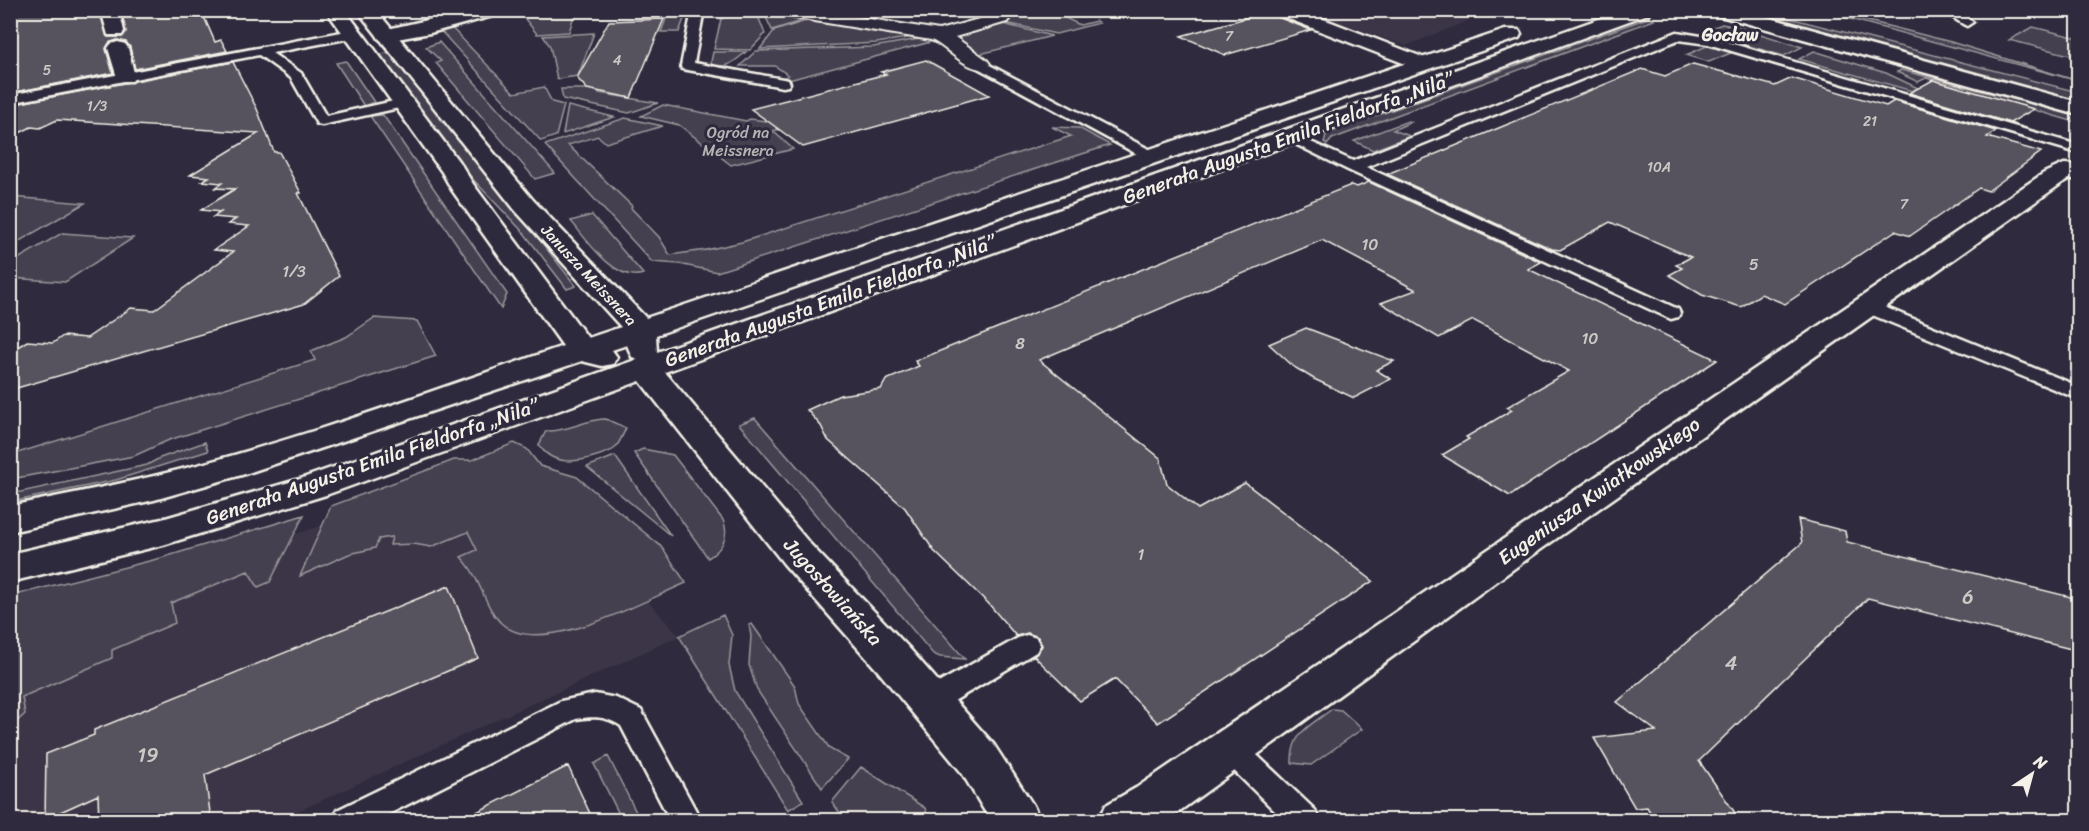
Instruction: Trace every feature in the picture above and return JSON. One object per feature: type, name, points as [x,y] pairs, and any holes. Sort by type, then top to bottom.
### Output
[{"type":"street","points":[[110,10],[125,77]]},
{"type":"street","points":[[335,10],[582,351],[643,349]]},
{"type":"street","name":"Janusza Meissnera","points":[[366,10],[524,205],[584,267],[643,349]]},
{"type":"street","points":[[352,34],[386,34],[430,27],[494,10]]},
{"type":"street","points":[[778,10],[939,36],[980,64]]},
{"type":"street","points":[[1282,10],[1424,64]]},
{"type":"street","name":"Generała Augusta Emila Fieldorfa „Nila”","points":[[10,568],[163,532],[291,494],[643,349],[1153,157],[1579,10]]},
{"type":"street","name":"Generała Augusta Emila Fieldorfa „Nila”","points":[[643,349],[759,329],[1642,10]]},
{"type":"street","points":[[1719,10],[2079,109]]},
{"type":"street","points":[[939,36],[1001,18]]},
{"type":"street","name":"Eugeniusza Kwiatkowskiego","points":[[1124,820],[1154,803],[2075,163]]},
{"type":"street","name":"Jugosłowiańska","points":[[643,349],[797,554],[978,759],[1016,820]]},
{"type":"street","name":"Generała Augusta Emila Fieldorfa „Nila”","points":[[10,519],[154,488],[233,466],[582,351]]},
{"type":"lane","points":[[698,10],[687,66],[783,83]]},
{"type":"lane","points":[[1946,10],[1967,22]]},
{"type":"lane","points":[[10,99],[352,34]]},
{"type":"lane","points":[[1353,167],[1677,36],[1709,41],[2075,163]]},
{"type":"lane","points":[[260,51],[293,72],[322,121],[403,103]]},
{"type":"lane","points":[[980,64],[1153,157]]},
{"type":"lane","points":[[1288,137],[1671,313]]},
{"type":"lane","points":[[1867,306],[2079,393]]},
{"type":"lane","points":[[929,702],[1027,645]]},
{"type":"lane","points":[[348,820],[571,710],[607,705],[631,718],[686,820]]},
{"type":"lane","points":[[1230,748],[1304,820]]},
{"type":"shaded area","points":[[1309,11],[1492,11],[1406,46]]},
{"type":"shaded area","points":[[575,481],[647,600],[679,636],[279,820],[11,820],[11,630],[347,517]]},
{"type":"green space","points":[[1071,10],[1077,13],[1063,17],[1080,25],[1096,21],[1099,23],[1056,34],[1001,22],[1003,19],[1039,11]]},
{"type":"green space","points":[[669,11],[687,11],[679,32],[661,32]]},
{"type":"green space","points":[[726,11],[756,11],[765,34],[750,50],[714,49],[721,19],[732,14]]},
{"type":"green space","points":[[763,11],[765,11],[811,18],[772,30]]},
{"type":"green space","points":[[1762,11],[2078,92],[2078,104],[1769,19],[1756,13]]},
{"type":"green space","points":[[1821,11],[1829,11],[1951,42],[2078,81]]},
{"type":"green space","points":[[575,12],[569,32],[537,34],[521,14]]},
{"type":"green space","points":[[1650,17],[1654,20],[1332,139],[1327,145],[1324,142],[1326,135],[1331,132]]},
{"type":"green space","points":[[815,18],[924,35],[877,43],[760,49],[774,31]]},
{"type":"green space","points":[[999,23],[1052,36],[972,56],[954,41],[956,34]]},
{"type":"green space","points":[[1722,24],[1802,47],[1784,56],[1707,34],[1704,31]]},
{"type":"green space","points":[[449,25],[514,93],[544,87],[552,102],[564,105],[556,136],[541,141],[438,28]]},
{"type":"green space","points":[[2033,27],[2078,38],[2078,57],[2009,40]]},
{"type":"green space","points":[[594,33],[578,76],[557,79],[550,46],[543,36]]},
{"type":"green space","points":[[931,37],[938,40],[785,81],[780,80],[788,75],[775,66],[740,66],[756,51],[873,47]]},
{"type":"green space","points":[[439,42],[555,173],[535,179],[436,63],[441,61],[426,47]]},
{"type":"green space","points":[[1709,45],[1733,52],[1709,62],[1686,55]]},
{"type":"green space","points":[[1814,51],[1886,73],[1918,88],[1912,91],[1799,59]]},
{"type":"green space","points":[[391,52],[576,286],[567,289],[524,233],[467,173],[376,55]]},
{"type":"green space","points":[[713,52],[746,52],[730,64],[710,67]]},
{"type":"green space","points":[[346,61],[374,102],[364,106],[336,63]]},
{"type":"green space","points":[[1901,70],[2078,116],[2078,123],[1926,78],[1918,82],[1897,72]]},
{"type":"green space","points":[[561,89],[593,89],[599,93],[658,103],[629,113],[563,99]]},
{"type":"green space","name":"Ogród na Meissnera","points":[[663,105],[746,121],[750,119],[766,121],[787,116],[798,124],[773,131],[793,149],[731,165],[679,125],[641,116]]},
{"type":"green space","points":[[568,106],[614,117],[563,134]]},
{"type":"green space","points":[[383,115],[507,294],[501,309],[370,116]]},
{"type":"green space","points":[[625,118],[663,126],[606,143],[598,136],[568,145],[632,206],[631,208],[659,237],[670,255],[742,242],[1071,136],[1052,127],[1079,128],[1110,145],[717,272],[679,264],[652,262],[545,145]]},
{"type":"green space","points":[[1408,121],[1411,122],[1393,130],[1410,136],[1373,150],[1354,141]]},
{"type":"green space","points":[[11,197],[85,203],[11,246]]},
{"type":"green space","points":[[592,215],[643,274],[632,275],[612,266],[602,258],[571,221]]},
{"type":"green space","points":[[62,233],[133,238],[65,282],[11,278],[11,263]]},
{"type":"green space","points":[[374,318],[417,321],[436,356],[169,440],[134,456],[11,479],[11,455],[315,360],[311,351],[346,337]]},
{"type":"green space","points":[[755,418],[965,659],[940,657],[933,654],[739,424]]},
{"type":"green space","points":[[606,419],[626,428],[618,445],[609,452],[567,461],[551,457],[539,445],[546,431],[562,430]]},
{"type":"green space","points":[[205,442],[208,451],[116,480],[11,502],[11,494],[147,465]]},
{"type":"green space","points":[[514,443],[527,449],[540,466],[577,477],[662,547],[686,583],[593,623],[541,635],[518,633],[501,623],[490,609],[468,565],[461,557],[477,550],[468,532],[431,547],[414,544],[390,545],[392,537],[379,539],[375,548],[349,554],[300,576],[331,506],[454,460],[472,460]]},
{"type":"green space","points":[[643,449],[673,455],[723,520],[725,537],[717,551],[708,558],[634,453]]},
{"type":"green space","points":[[615,456],[671,536],[587,467]]},
{"type":"green space","points":[[304,515],[270,582],[258,587],[248,571],[171,603],[175,623],[112,650],[112,658],[22,697],[25,714],[11,727],[11,596],[161,558]]},
{"type":"green space","points":[[723,615],[732,635],[729,665],[735,691],[803,801],[788,810],[679,636]]},
{"type":"green space","points":[[752,624],[795,686],[799,704],[830,749],[848,759],[822,788],[757,690],[749,665],[751,636],[749,625]]},
{"type":"green space","points":[[1332,709],[1341,710],[1362,729],[1311,765],[1292,763],[1298,737],[1309,725]]},
{"type":"green space","points":[[608,756],[640,820],[622,820],[594,764]]},
{"type":"green space","points":[[861,767],[925,808],[929,820],[845,820],[832,802]]},
{"type":"building","points":[[10,10],[99,10],[108,37],[122,37],[126,32],[121,10],[201,10],[215,42],[221,40],[227,51],[135,69],[130,47],[126,42],[117,40],[109,43],[106,49],[113,73],[10,93]]},
{"type":"building","points":[[1271,11],[1275,16],[1311,30],[1225,55],[1181,36]]},
{"type":"building","points":[[664,19],[631,98],[587,89],[577,78],[609,21]]},
{"type":"building","points":[[926,60],[989,95],[803,147],[751,109],[886,74],[881,72]]},
{"type":"building","points":[[233,62],[257,109],[274,152],[279,152],[301,193],[298,193],[339,276],[304,304],[10,390],[10,352],[27,341],[53,343],[63,336],[87,338],[131,308],[154,310],[233,252],[214,250],[249,226],[228,224],[236,219],[213,217],[221,212],[201,210],[235,189],[215,188],[222,183],[202,181],[209,177],[190,175],[259,133],[57,120],[40,128],[31,127],[10,138],[10,105]]},
{"type":"building","points":[[1693,64],[1775,86],[1792,78],[1886,106],[1894,101],[1996,131],[1987,137],[2041,152],[1988,191],[1979,188],[1910,236],[1895,231],[1785,304],[1761,294],[1741,307],[1702,295],[1669,275],[1682,268],[1676,265],[1691,257],[1610,222],[1560,250],[1552,249],[1387,174],[1642,69],[1665,76]]},
{"type":"building","points":[[1933,80],[2034,109],[2010,123],[1909,93]]},
{"type":"building","points":[[1369,182],[1541,262],[1528,269],[1717,360],[1510,496],[1442,455],[1469,439],[1466,437],[1512,410],[1507,407],[1569,371],[1473,320],[1439,338],[1381,303],[1416,290],[1322,240],[1039,360],[1160,458],[1167,484],[1198,509],[1245,483],[1373,581],[1158,723],[1115,679],[1080,701],[1034,656],[1042,646],[1038,637],[1028,633],[1016,636],[988,603],[934,551],[905,508],[828,440],[821,426],[807,410],[840,395],[881,389],[886,380],[919,366],[915,361],[1351,185],[1357,187]]},
{"type":"building","points":[[1306,328],[1394,361],[1376,370],[1391,379],[1354,398],[1294,367],[1269,344]]},
{"type":"building","points":[[1798,519],[1845,531],[1847,542],[2079,599],[2079,651],[1868,598],[1699,761],[1740,820],[1655,820],[1647,807],[1635,808],[1594,738],[1656,731],[1617,702],[1802,543]]},
{"type":"building","points":[[449,586],[478,658],[205,775],[211,820],[99,820],[98,795],[45,819],[46,754],[94,735],[94,730]]},
{"type":"building","points":[[568,766],[593,820],[461,820]]},
{"type":"district","name":"Gocław","points":[[1730,35]]}]
